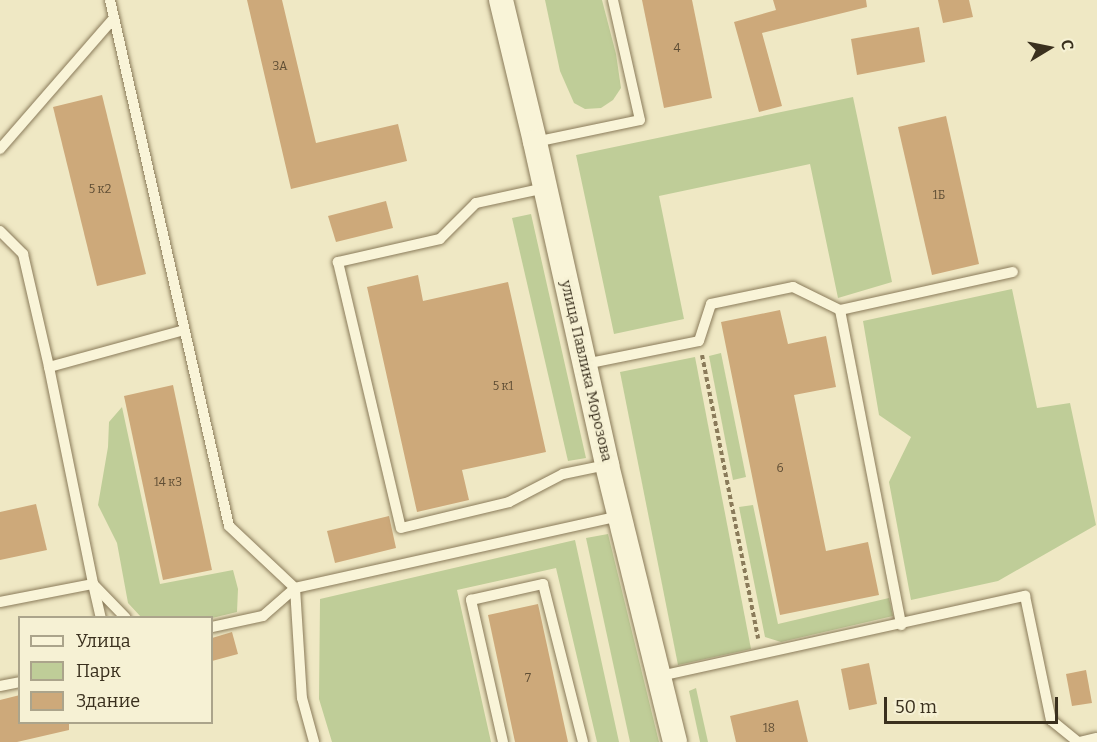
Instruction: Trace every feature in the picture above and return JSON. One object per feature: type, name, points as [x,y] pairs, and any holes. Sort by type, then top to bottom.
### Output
[{"type":"street","name":"улица Павлика Морозова","points":[[501,0],[535,142],[606,465],[675,742]]},
{"type":"lane","points":[[110,0],[229,526],[295,588],[302,698],[314,742]]},
{"type":"lane","points":[[535,142],[640,120],[613,0]]},
{"type":"lane","points":[[0,149],[113,19]]},
{"type":"lane","points":[[545,188],[476,203],[440,239],[338,262],[401,528],[509,502],[563,474],[606,465]]},
{"type":"lane","points":[[0,231],[23,254],[101,616]]},
{"type":"lane","points":[[585,364],[699,341],[711,304],[793,287],[840,310],[1014,272]]},
{"type":"lane","points":[[840,310],[901,625]]},
{"type":"lane","points":[[49,367],[184,330]]},
{"type":"lane","points":[[213,627],[263,616],[295,588],[619,516]]},
{"type":"lane","points":[[0,602],[93,584]]},
{"type":"lane","points":[[93,584],[124,616]]},
{"type":"lane","points":[[503,742],[471,600],[543,584],[583,742]]},
{"type":"lane","points":[[660,676],[1025,596],[1051,720],[1078,742],[1097,738]]},
{"type":"lane","points":[[0,686],[18,682]]},
{"type":"path","points":[[699,341],[760,648]]},
{"type":"green space","points":[[545,0],[602,0],[616,54],[621,88],[613,100],[601,108],[585,109],[574,103],[560,71]]},
{"type":"green space","points":[[853,97],[892,282],[838,298],[810,164],[659,196],[684,319],[614,334],[576,155]]},
{"type":"green space","points":[[531,214],[586,458],[568,461],[512,218]]},
{"type":"green space","points":[[1012,289],[1037,408],[1070,403],[1096,525],[998,581],[911,600],[889,482],[911,437],[879,415],[863,321]]},
{"type":"green space","points":[[721,353],[746,477],[733,480],[709,356]]},
{"type":"green space","points":[[695,357],[751,649],[678,665],[620,372]]},
{"type":"green space","points":[[122,407],[160,584],[233,570],[238,589],[237,612],[213,618],[140,616],[128,603],[117,543],[98,505],[108,447],[109,422]]},
{"type":"green space","points":[[753,505],[778,624],[889,598],[893,616],[781,642],[765,637],[739,507]]},
{"type":"green space","points":[[608,534],[659,742],[630,742],[586,538]]},
{"type":"green space","points":[[575,540],[619,742],[597,742],[556,568],[457,590],[491,742],[332,742],[319,699],[320,599]]},
{"type":"green space","points":[[696,688],[708,742],[700,742],[689,691]]},
{"type":"building","points":[[247,0],[282,0],[316,143],[398,124],[407,161],[291,189]]},
{"type":"building","points":[[642,0],[692,0],[712,98],[664,108]]},
{"type":"building","points":[[773,0],[866,0],[867,7],[762,33],[782,106],[759,112],[734,22],[776,10]]},
{"type":"building","points":[[938,0],[969,0],[973,17],[943,23]]},
{"type":"building","points":[[919,27],[925,62],[857,75],[851,39]]},
{"type":"building","points":[[102,95],[146,274],[97,286],[53,107]]},
{"type":"building","points":[[946,116],[979,264],[932,275],[898,127]]},
{"type":"building","points":[[386,201],[393,228],[336,242],[328,216]]},
{"type":"building","points":[[418,275],[423,301],[508,282],[546,452],[462,470],[469,500],[417,512],[367,287]]},
{"type":"building","points":[[780,310],[788,344],[826,336],[836,387],[794,395],[826,551],[868,542],[879,595],[780,615],[721,322]]},
{"type":"building","points":[[173,385],[212,570],[163,580],[124,396]]},
{"type":"building","points":[[36,504],[47,550],[0,560],[0,512]]},
{"type":"building","points":[[389,516],[396,548],[335,563],[327,531]]},
{"type":"building","points":[[538,604],[568,742],[515,742],[488,615]]},
{"type":"building","points":[[232,632],[238,654],[213,661],[213,638]]},
{"type":"building","points":[[869,663],[877,704],[849,710],[841,669]]},
{"type":"building","points":[[1086,670],[1092,703],[1072,706],[1066,674]]},
{"type":"building","points":[[18,696],[18,724],[69,724],[69,730],[17,742],[0,742],[0,700]]},
{"type":"building","points":[[798,700],[808,742],[736,742],[730,716]]}]
